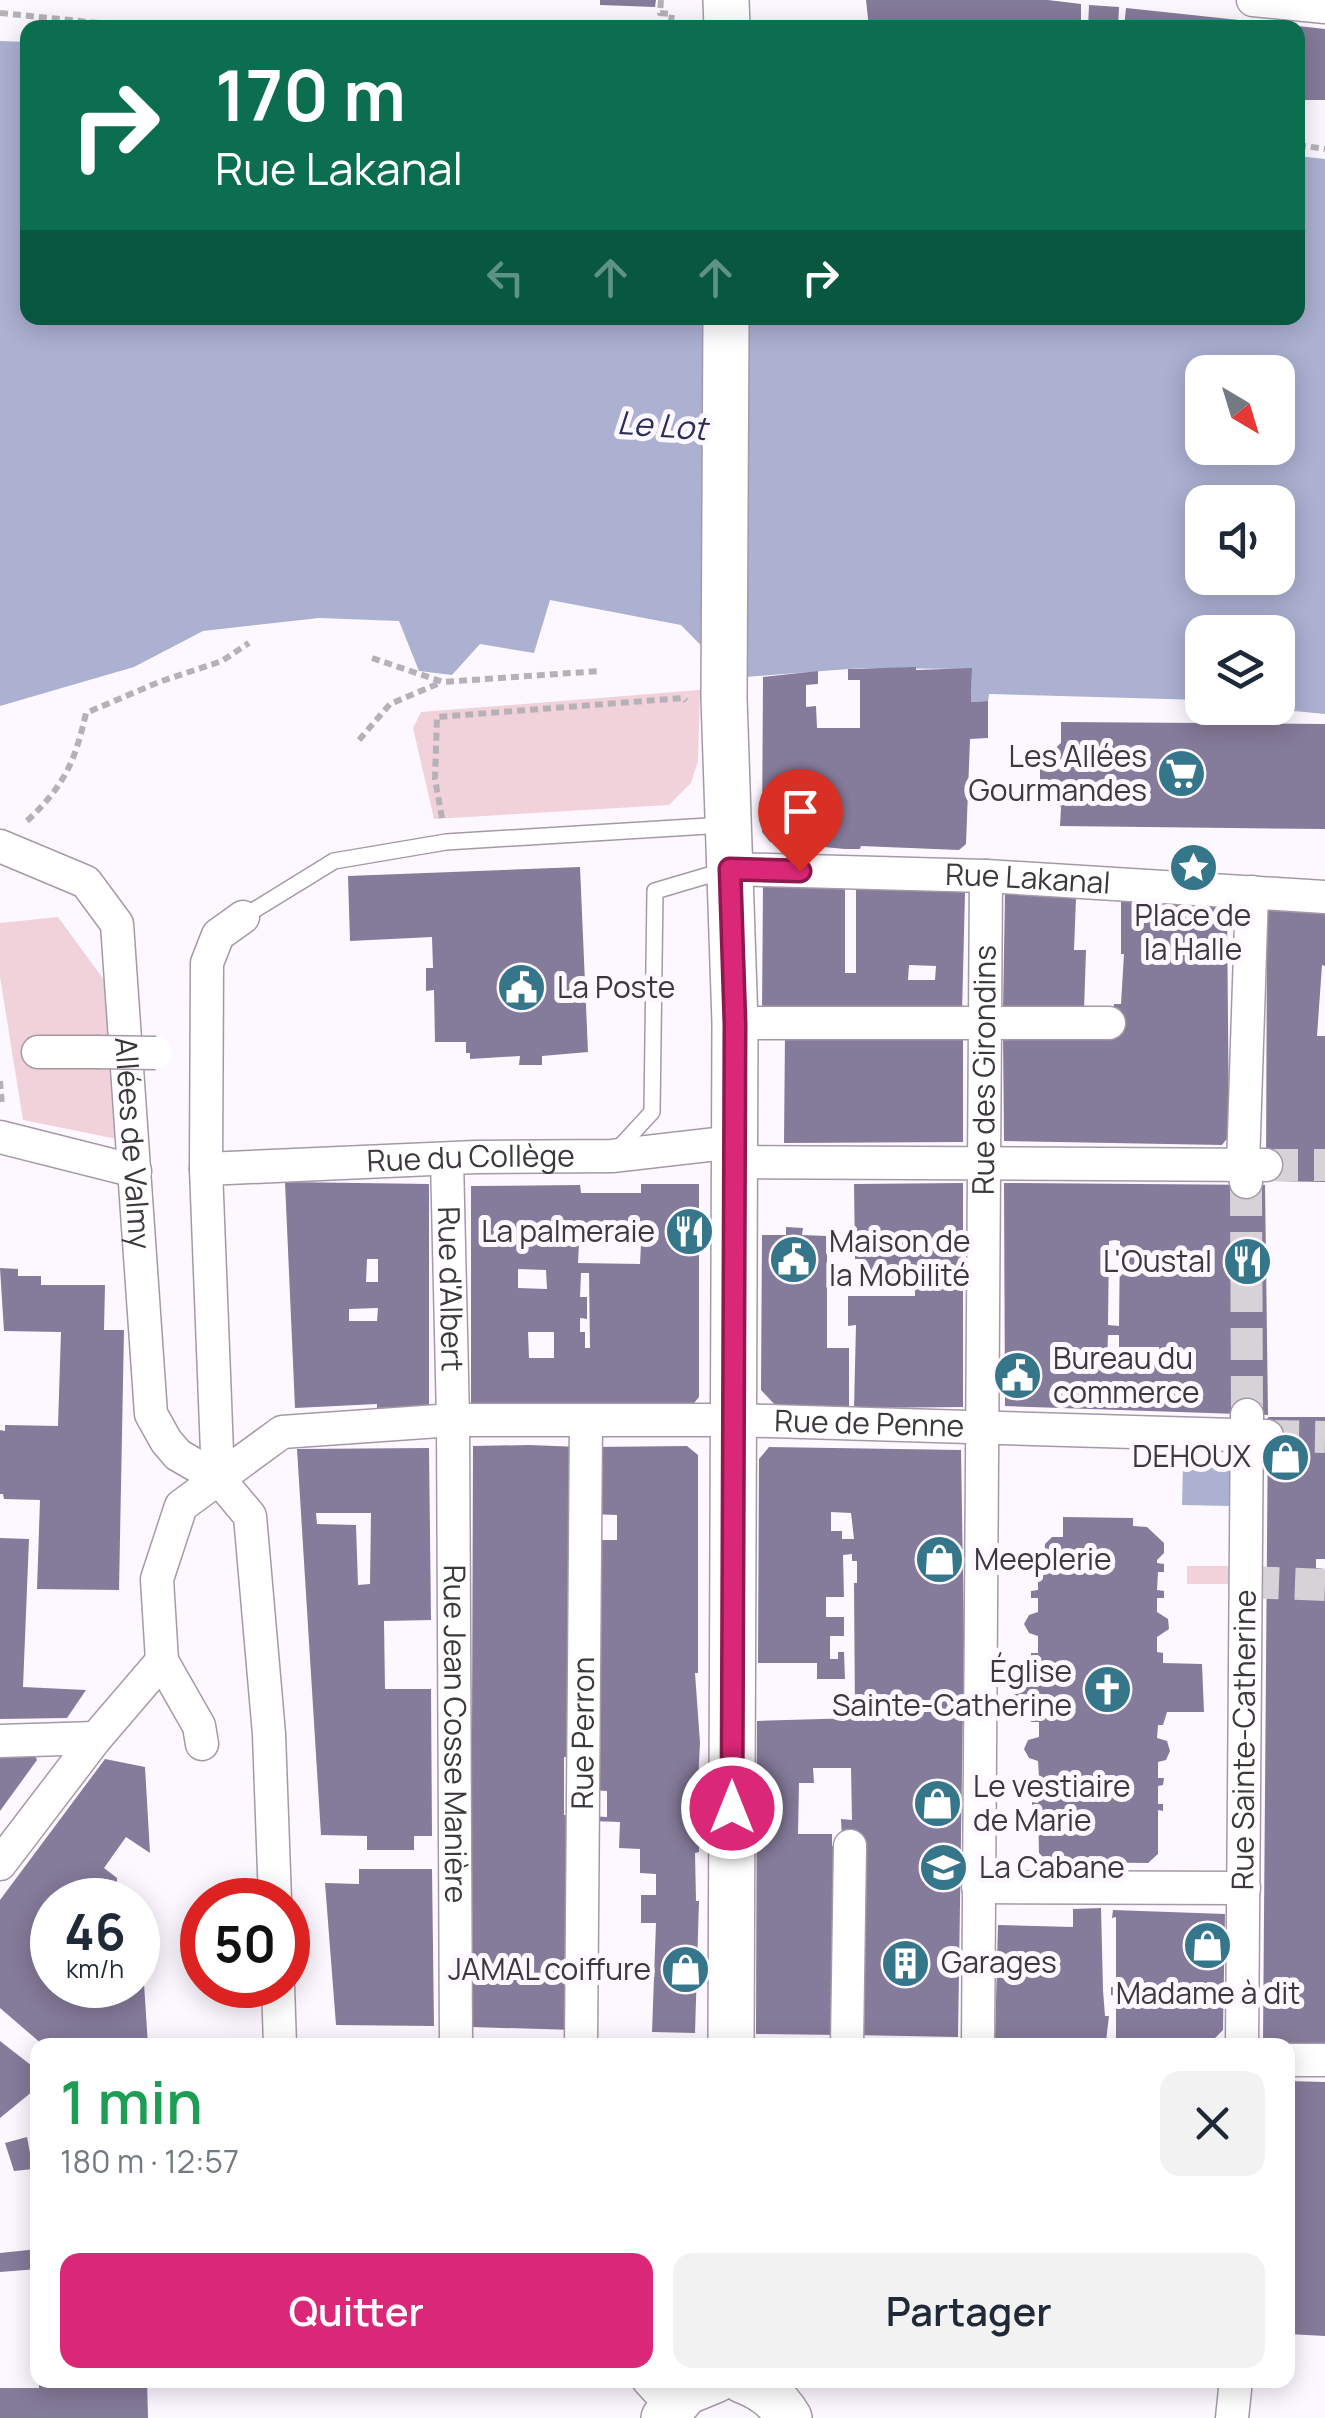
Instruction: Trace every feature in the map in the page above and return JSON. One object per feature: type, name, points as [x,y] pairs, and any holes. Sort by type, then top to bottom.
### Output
[{"type":"main road","points":[[726,325],[725,715],[735,1024],[731,2038]]},
{"type":"main road","points":[[661,2401],[696,2388]]},
{"type":"street","points":[[1252,0],[1325,7]]},
{"type":"street","name":"Allées de Valmy","points":[[0,846],[86,882],[118,924],[151,1414],[178,1455],[218,1478],[250,1516],[269,1734],[274,1878]]},
{"type":"street","name":"Rue Lakanal","points":[[730,869],[986,876],[1325,897]]},
{"type":"street","name":"Rue des Girondins","points":[[978,2038],[986,876]]},
{"type":"street","name":"Rue du Collège","points":[[206,1168],[734,1152],[1252,1171],[1252,892]]},
{"type":"street","points":[[202,1744],[199,1726],[162,1661],[156,1578],[182,1506],[218,1478],[206,1168],[207,963],[218,935],[243,917]]},
{"type":"street","points":[[735,1024],[1109,1022]]},
{"type":"street","points":[[38,1052],[206,1054]]},
{"type":"street","points":[[0,1137],[135,1171]]},
{"type":"street","name":"Rue d'Albert","points":[[447,1160],[453,1420]]},
{"type":"street","name":"Rue de Penne","points":[[218,1478],[282,1432],[453,1420],[734,1420],[982,1428],[1255,1429]]},
{"type":"street","name":"Rue Jean Cosse Manière","points":[[453,1420],[456,2038]]},
{"type":"street","name":"Rue Perron","points":[[581,2038],[586,1422]]},
{"type":"street","name":"Rue Sainte-Catherine","points":[[1242,2038],[1255,1429]]},
{"type":"street","points":[[0,1864],[96,1738],[162,1661]]},
{"type":"street","points":[[0,1741],[96,1738]]},
{"type":"street","points":[[847,2038],[850,1846]]},
{"type":"street","points":[[978,1888],[1244,1888]]},
{"type":"street","points":[[279,2008],[280,2038]]},
{"type":"street","points":[[1295,2060],[1325,2060]]},
{"type":"street","points":[[1232,2418],[1235,2388]]},
{"type":"lane","points":[[243,917],[334,861],[446,842],[728,825]]},
{"type":"lane","points":[[612,1156],[652,1112],[655,892],[730,869]]},
{"type":"path","points":[[661,0],[660,13],[672,14],[671,20]]},
{"type":"path","points":[[0,13],[70,20]]},
{"type":"path","points":[[0,846],[54,795],[76,758],[86,714],[159,682],[222,661],[249,643]]},
{"type":"path","points":[[372,658],[443,682]]},
{"type":"path","points":[[360,740],[390,704],[443,682],[600,670]]},
{"type":"path","points":[[446,842],[435,779],[437,718],[683,698],[700,718],[725,715]]},
{"type":"shaded area","points":[[700,690],[698,761],[691,783],[669,805],[434,819],[413,728],[421,712]]},
{"type":"shaded area","points":[[58,917],[107,984],[117,1139],[23,1120],[0,977],[0,923]]},
{"type":"shaded area","points":[[1187,1566],[1231,1566],[1231,1584],[1187,1584]]},
{"type":"water","name":"Le Lot","points":[[0,41],[20,42],[20,325],[1305,325],[1305,157],[1325,159],[1325,714],[1295,711],[1295,615],[1185,615],[1185,700],[989,694],[988,701],[971,702],[972,669],[861,668],[733,678],[681,625],[550,600],[534,653],[480,644],[452,675],[419,671],[399,621],[319,618],[203,631],[134,667],[0,706]]},
{"type":"water","points":[[1183,1465],[1233,1466],[1232,1506],[1182,1505]]},
{"type":"building","points":[[600,0],[656,0],[655,7],[600,5]]},
{"type":"building","points":[[866,0],[1048,0],[1081,4],[1081,20],[868,20]]},
{"type":"building","points":[[1089,5],[1119,7],[1118,20],[1088,20]]},
{"type":"building","points":[[1126,8],[1239,20],[1125,20]]},
{"type":"building","points":[[1305,27],[1325,29],[1325,100],[1305,100]]},
{"type":"building","points":[[972,668],[971,702],[988,701],[988,738],[970,739],[966,844],[959,850],[861,846],[845,849],[770,842],[762,832],[763,677],[818,671],[818,684],[806,685],[806,707],[816,706],[817,728],[860,728],[860,680],[848,680],[848,669]]},
{"type":"building","name":"Les Allées Gourmandes","points":[[1061,722],[1325,724],[1325,829],[1060,826],[1061,807],[1040,786],[1040,762],[1061,743]]},
{"type":"building","name":"La Poste","points":[[580,867],[588,1052],[542,1056],[542,1065],[519,1065],[520,1056],[470,1059],[466,1042],[435,1042],[434,990],[426,991],[426,968],[433,968],[432,937],[350,941],[348,876]]},
{"type":"building","points":[[763,883],[845,886],[845,973],[856,973],[856,887],[965,892],[962,1013],[762,1014]],"holes":[[[909,965],[936,966],[935,980],[908,980]]]},
{"type":"building","points":[[1005,894],[1076,898],[1074,950],[1086,950],[1084,1011],[1003,1010]]},
{"type":"building","points":[[1121,900],[1227,905],[1229,1136],[1222,1145],[1004,1141],[1003,1032],[1121,1027],[1121,1012],[1113,1011],[1114,1004],[1121,1004]]},
{"type":"building","points":[[1267,907],[1325,911],[1325,966],[1322,965],[1317,1036],[1325,1036],[1325,1182],[1266,1181]]},
{"type":"building","points":[[785,1033],[963,1036],[963,1142],[784,1143]]},
{"type":"building","points":[[285,1182],[429,1184],[429,1407],[377,1408],[377,1404],[295,1408]],"holes":[[[367,1259],[378,1259],[378,1282],[366,1282]],[[378,1308],[377,1321],[349,1321],[349,1309]]]},
{"type":"building","points":[[963,1183],[963,1407],[854,1408],[856,1325],[848,1326],[848,1296],[915,1296],[915,1287],[862,1287],[862,1259],[855,1259],[854,1184]]},
{"type":"building","points":[[1004,1183],[1265,1185],[1268,1415],[1005,1406]],"holes":[[[1109,1241],[1120,1241],[1119,1326],[1108,1325]],[[1108,1335],[1119,1335],[1119,1347],[1159,1347],[1159,1364],[1107,1364]]]},
{"type":"building","points":[[641,1184],[699,1184],[699,1397],[690,1408],[471,1405],[471,1186],[580,1185],[581,1193],[641,1193]],"holes":[[[587,1224],[642,1224],[640,1264],[578,1263],[579,1243],[587,1243]],[[518,1269],[546,1270],[547,1289],[518,1288]],[[581,1273],[589,1273],[590,1348],[585,1348],[585,1332],[580,1332],[580,1318],[587,1319],[587,1297],[580,1297]],[[528,1332],[554,1332],[554,1358],[529,1358]]]},
{"type":"building","points":[[786,1227],[803,1228],[802,1235],[827,1236],[827,1348],[849,1348],[849,1408],[777,1407],[761,1390],[762,1235],[786,1235]]},
{"type":"building","points":[[0,1268],[18,1269],[18,1276],[41,1276],[41,1285],[105,1285],[104,1330],[124,1330],[119,1590],[37,1589],[40,1500],[4,1499],[0,1494],[0,1430],[5,1431],[5,1425],[58,1426],[61,1332],[4,1331]]},
{"type":"building","points":[[1268,1417],[1325,1417],[1325,1559],[1316,1559],[1316,1568],[1325,1569],[1325,2045],[1295,2044],[1295,2038],[1263,2038]]},
{"type":"building","points":[[473,1446],[580,1447],[589,1540],[617,1540],[617,1515],[590,1514],[591,1447],[687,1446],[698,1455],[695,1673],[700,1743],[696,1821],[700,1822],[699,1852],[695,1853],[699,1901],[695,2033],[652,2032],[656,1923],[641,1923],[641,1895],[656,1895],[656,1874],[640,1873],[640,1849],[619,1848],[620,1822],[590,1821],[590,1816],[607,1817],[607,1791],[591,1790],[580,1757],[564,1757],[564,1815],[571,1816],[575,2030],[471,2027]]},
{"type":"building","points":[[769,1447],[961,1450],[964,1637],[958,2037],[853,2035],[841,1819],[852,1820],[851,1768],[813,1768],[814,1783],[799,1783],[798,1834],[832,1834],[832,1846],[841,1846],[841,2035],[756,2034],[757,1721],[855,1718],[857,1583],[857,1561],[852,1561],[852,1554],[843,1555],[844,1597],[826,1597],[826,1617],[844,1617],[844,1636],[830,1636],[830,1659],[838,1659],[838,1652],[844,1652],[845,1679],[817,1679],[817,1663],[758,1663],[759,1459]],"holes":[[[831,1512],[851,1513],[854,1539],[842,1539],[842,1531],[831,1531]]]},
{"type":"building","points":[[429,1448],[431,1620],[384,1621],[385,1689],[431,1689],[432,1836],[414,1836],[414,1850],[367,1850],[367,1836],[321,1835],[297,1449]],"holes":[[[316,1513],[371,1513],[370,1584],[358,1585],[356,1525],[317,1524]]]},
{"type":"building","name":"Église Sainte-Catherine","points":[[1063,1517],[1133,1518],[1133,1526],[1147,1527],[1164,1543],[1164,1553],[1157,1560],[1164,1564],[1164,1572],[1158,1572],[1157,1590],[1164,1591],[1164,1598],[1157,1598],[1157,1612],[1168,1619],[1169,1629],[1157,1637],[1157,1652],[1163,1653],[1163,1663],[1202,1664],[1204,1712],[1167,1712],[1163,1725],[1158,1725],[1157,1738],[1167,1741],[1170,1751],[1166,1760],[1158,1762],[1158,1778],[1164,1778],[1163,1785],[1158,1786],[1158,1804],[1163,1804],[1163,1811],[1158,1810],[1158,1854],[1148,1863],[1048,1862],[1039,1853],[1038,1810],[1032,1810],[1032,1802],[1038,1803],[1038,1785],[1031,1785],[1031,1777],[1039,1777],[1038,1761],[1029,1758],[1024,1749],[1028,1740],[1039,1737],[1039,1722],[1031,1722],[1032,1711],[1019,1704],[1012,1687],[1019,1669],[1031,1662],[1031,1653],[1038,1653],[1038,1636],[1029,1633],[1024,1624],[1029,1615],[1038,1612],[1038,1598],[1031,1598],[1031,1591],[1038,1590],[1038,1571],[1031,1572],[1031,1564],[1044,1563],[1045,1544],[1052,1537],[1063,1537]]},
{"type":"building","points":[[0,1538],[29,1539],[23,1687],[86,1690],[67,1718],[0,1719]]},
{"type":"building","points":[[0,1752],[33,1752],[37,1760],[0,1811]]},
{"type":"building","points":[[105,1759],[145,1767],[150,1853],[126,1837],[104,1868],[117,1878],[30,1878],[30,2008],[146,2008],[148,2038],[35,2038],[0,2008],[0,1900]]},
{"type":"building","points":[[359,1869],[432,1869],[434,2026],[336,2025],[325,1883],[359,1884]]},
{"type":"building","points":[[1101,1908],[1103,1990],[1105,2016],[1109,2016],[1106,2038],[995,2038],[998,1925],[1073,1927],[1073,1909]]},
{"type":"building","points":[[1113,1910],[1225,1914],[1223,2030],[1215,2038],[1116,2038],[1116,1996],[1111,1995],[1111,1987],[1116,1987],[1116,1917],[1112,1918]]},
{"type":"building","points":[[0,2041],[30,2064],[30,2093],[0,2118]]},
{"type":"building","points":[[1295,2081],[1325,2082],[1325,2336],[1295,2334]]},
{"type":"building","points":[[27,2137],[30,2169],[14,2171],[5,2143]]},
{"type":"building","points":[[30,2250],[30,2270],[0,2272],[0,2253]]},
{"type":"building","points":[[0,2388],[147,2388],[148,2418],[0,2418]]},
{"type":"tunnel","points":[[1266,1165],[1325,1165]]},
{"type":"tunnel","points":[[1246,1184],[1247,1414]]},
{"type":"tunnel","points":[[1267,1436],[1325,1437]]},
{"type":"tunnel","points":[[1247,1582],[1325,1585]]},
{"type":"place","name":"Les Allées Gourmandes","points":[[1182,774]]},
{"type":"place","name":"Place de la Halle","points":[[1193,867]]},
{"type":"place","name":"La Poste","points":[[522,988]]},
{"type":"place","name":"La palmeraie","points":[[690,1232]]},
{"type":"place","name":"Maison de la Mobilité","points":[[794,1259]]},
{"type":"place","name":"L'Oustal","points":[[1247,1262]]},
{"type":"place","name":"Bureau du commerce","points":[[1018,1376]]},
{"type":"place","name":"DEHOUX","points":[[1286,1457]]},
{"type":"place","name":"Meeplerie","points":[[939,1560]]},
{"type":"place","name":"Église Sainte-Catherine","points":[[1107,1689]]},
{"type":"place","name":"Le vestiaire de Marie","points":[[938,1804]]},
{"type":"place","name":"La Cabane","points":[[944,1868]]},
{"type":"place","name":"Madame à dit","points":[[1208,1945]]},
{"type":"place","name":"Garages","points":[[906,1963]]},
{"type":"place","name":"JAMAL coiffure","points":[[686,1970]]},
{"type":"route","points":[[732,1808],[735,1024],[730,869],[800,871]]}]
